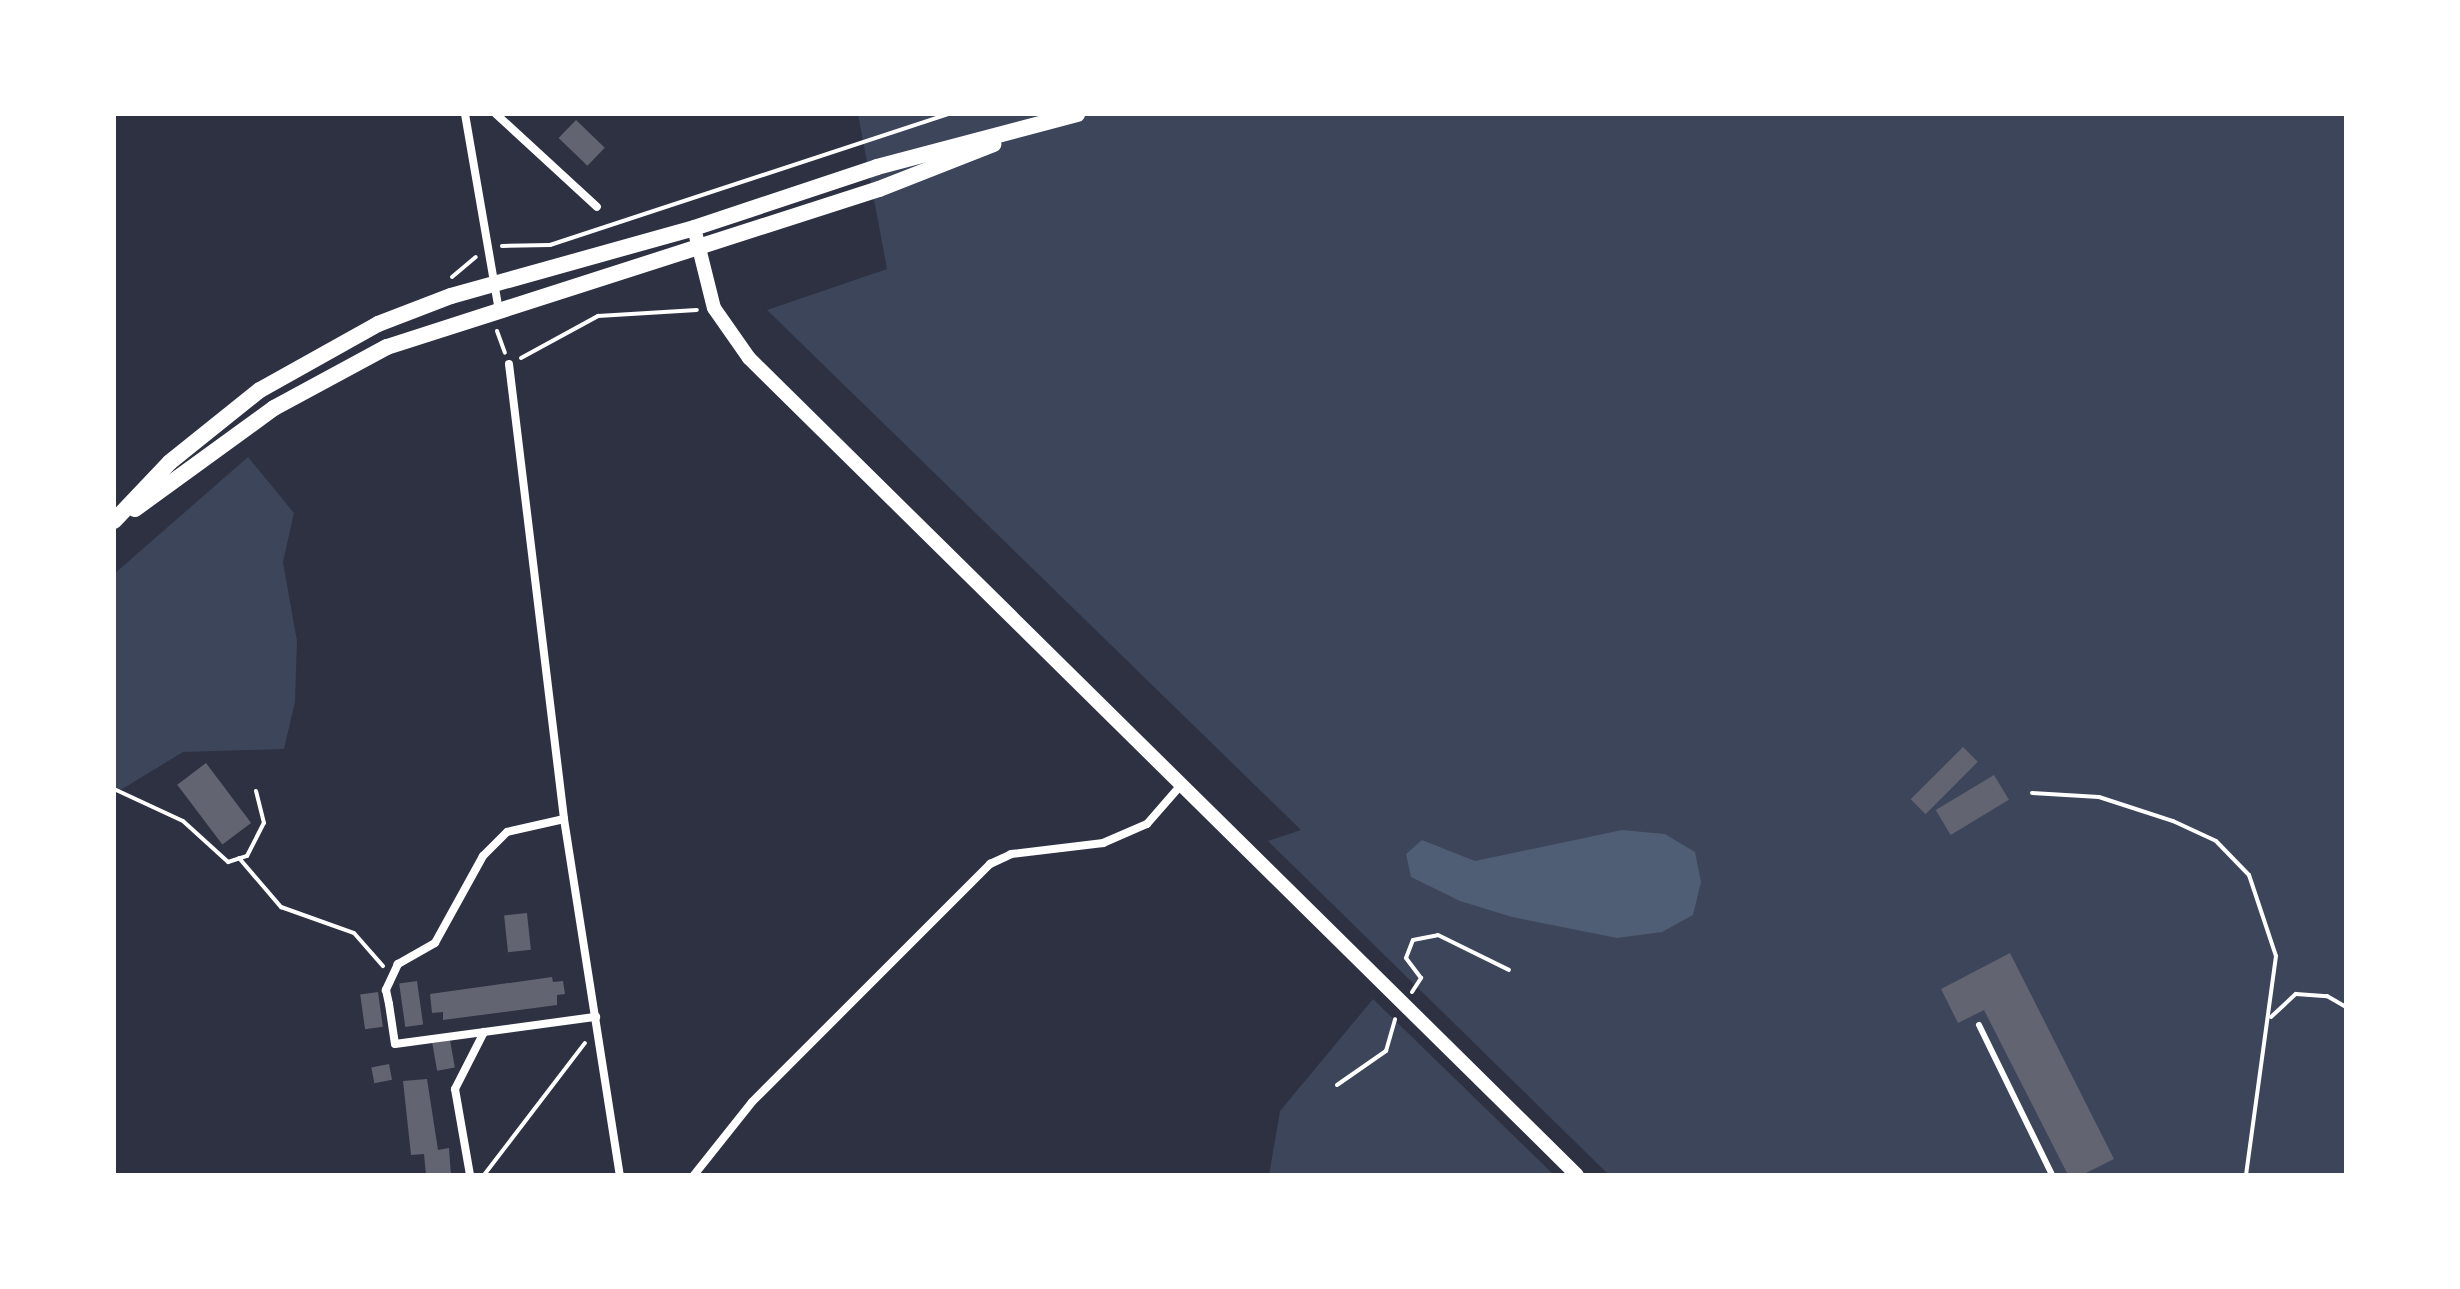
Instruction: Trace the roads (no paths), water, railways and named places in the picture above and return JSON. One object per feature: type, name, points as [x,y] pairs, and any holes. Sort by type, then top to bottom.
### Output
[{"type":"main road","points":[[114,522],[170,462],[260,390],[378,324],[494,285],[694,228],[889,163],[1070,116]]},
{"type":"main road","points":[[114,522],[274,408],[365,358],[499,311],[879,189],[1070,116]]},
{"type":"street","points":[[465,114],[485,251],[499,311]]},
{"type":"street","points":[[496,114],[597,207]]},
{"type":"street","points":[[694,228],[714,308],[749,358],[1577,1175]]},
{"type":"street","points":[[509,364],[564,819],[620,1175]]},
{"type":"street","points":[[694,1175],[752,1102],[990,864],[1011,854],[1103,843],[1147,824],[1180,786]]},
{"type":"street","points":[[564,819],[507,832],[483,856],[435,943],[398,964],[386,990],[395,1044],[596,1017]]},
{"type":"street","points":[[470,1175],[455,1089],[484,1032]]},
{"type":"lane","points":[[1979,1025],[2052,1175]]}]
